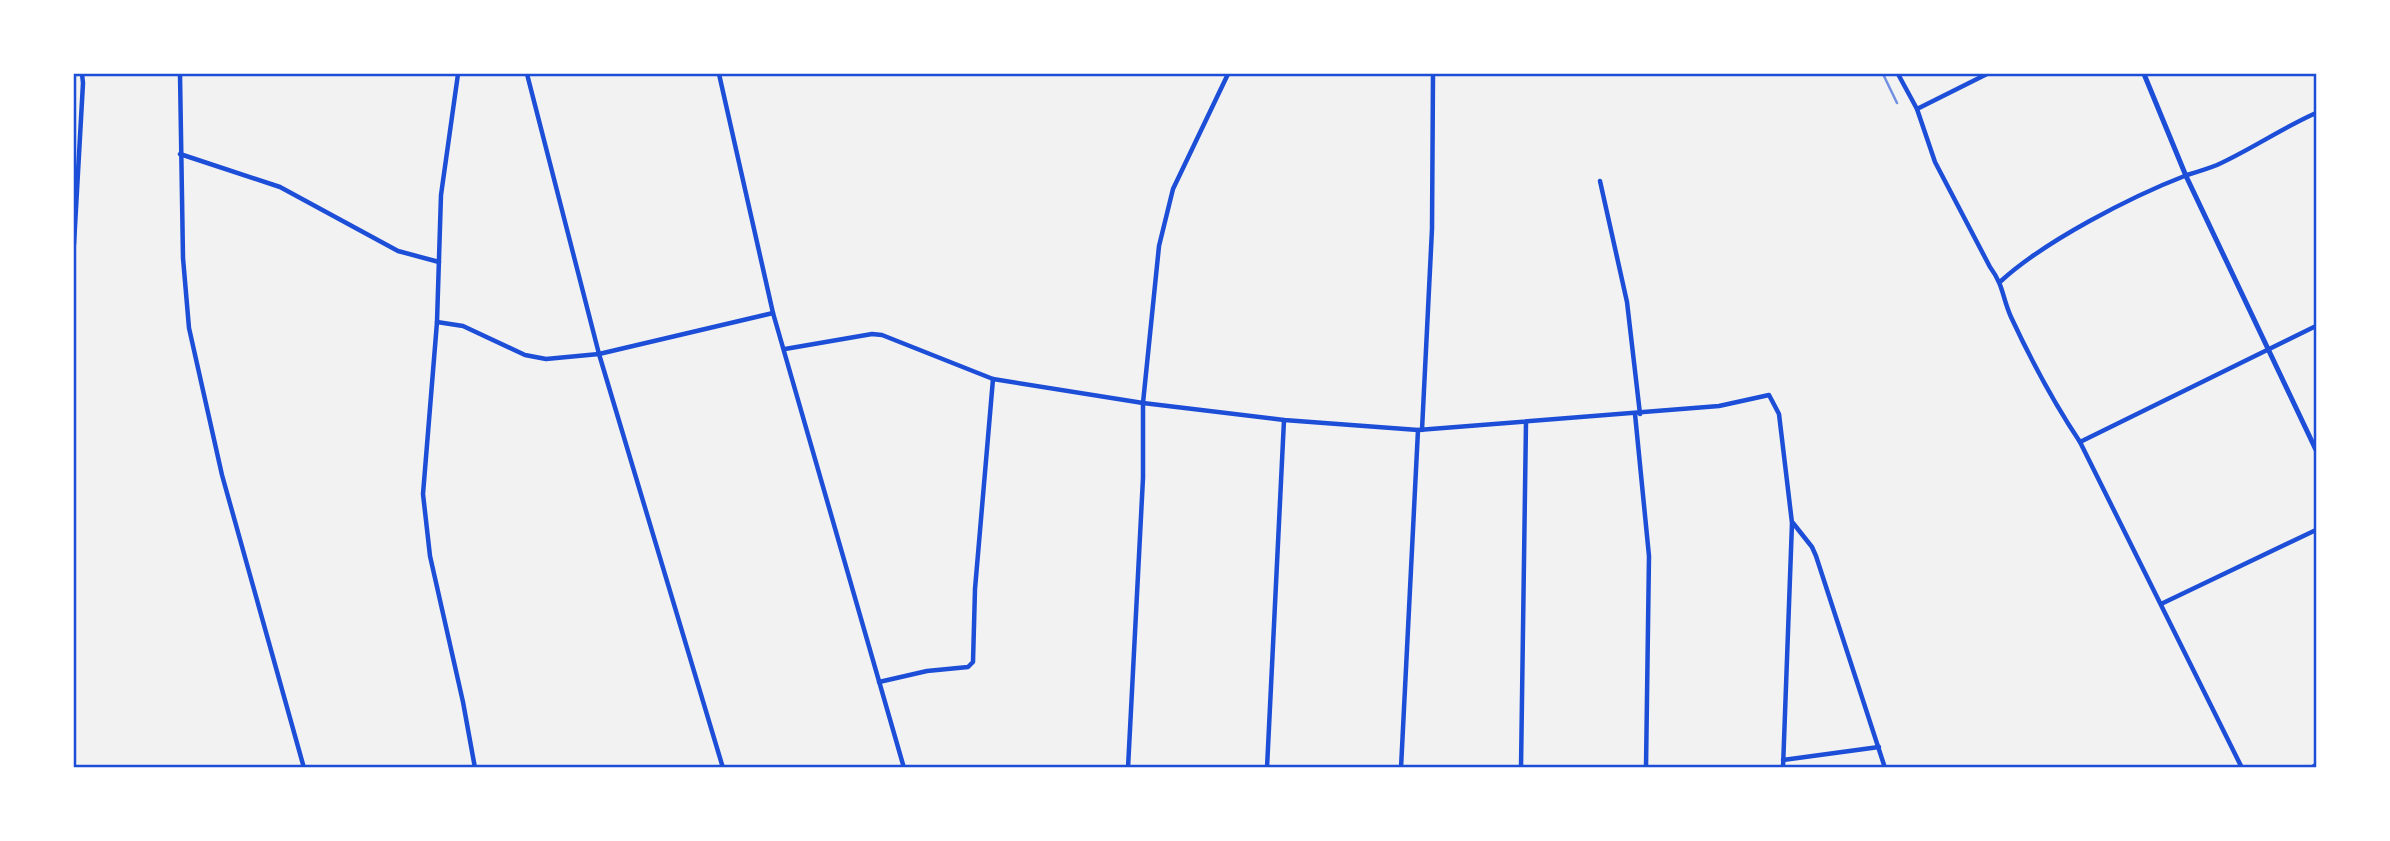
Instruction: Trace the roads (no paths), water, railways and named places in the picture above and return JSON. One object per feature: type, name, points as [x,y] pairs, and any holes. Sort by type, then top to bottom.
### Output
[{"type":"street","points":[[74,244],[82,74]]},
{"type":"street","points":[[180,74],[183,258],[189,328],[222,475],[304,768]]},
{"type":"street","points":[[458,74],[441,195],[437,322],[424,495],[430,556],[475,768]]},
{"type":"street","points":[[527,74],[599,354],[723,768]]},
{"type":"street","points":[[719,74],[773,313],[904,768]]},
{"type":"street","points":[[1128,768],[1143,478],[1143,403],[1159,246],[1167,206],[1228,74]]},
{"type":"street","points":[[1401,768],[1432,229],[1433,74]]},
{"type":"street","points":[[1898,74],[1917,109],[1935,162],[1990,267],[2001,281],[2010,314],[2064,418],[2080,442],[2242,768]]},
{"type":"street","points":[[1917,109],[1987,74]]},
{"type":"street","points":[[2144,74],[2186,176],[2316,450]]},
{"type":"street","points":[[2001,281],[2018,266],[2122,205],[2214,166],[2272,137],[2282,128],[2316,113]]},
{"type":"street","points":[[180,154],[280,187],[398,251],[440,262]]},
{"type":"street","points":[[1600,181],[1626,302],[1638,414],[1649,556],[1646,768]]},
{"type":"street","points":[[437,322],[463,327],[535,357],[568,358],[599,354],[773,313]]},
{"type":"street","points":[[2080,442],[2316,326]]},
{"type":"street","points":[[785,349],[858,335],[882,335],[993,379],[1143,403],[1284,420],[1420,430],[1638,414],[1719,406],[1769,396],[1779,414],[1792,523],[1783,768]]},
{"type":"street","points":[[879,682],[927,671],[968,667],[973,662],[975,589],[993,379]]},
{"type":"street","points":[[1267,768],[1284,420]]},
{"type":"street","points":[[1521,768],[1526,422]]},
{"type":"street","points":[[1792,523],[1816,556],[1885,768]]},
{"type":"street","points":[[2161,604],[2316,530]]},
{"type":"street","points":[[1783,760],[1879,747]]},
{"type":"street","points":[[2311,768],[2316,765]]},
{"type":"railway","points":[[1883,74],[1897,103]]}]
